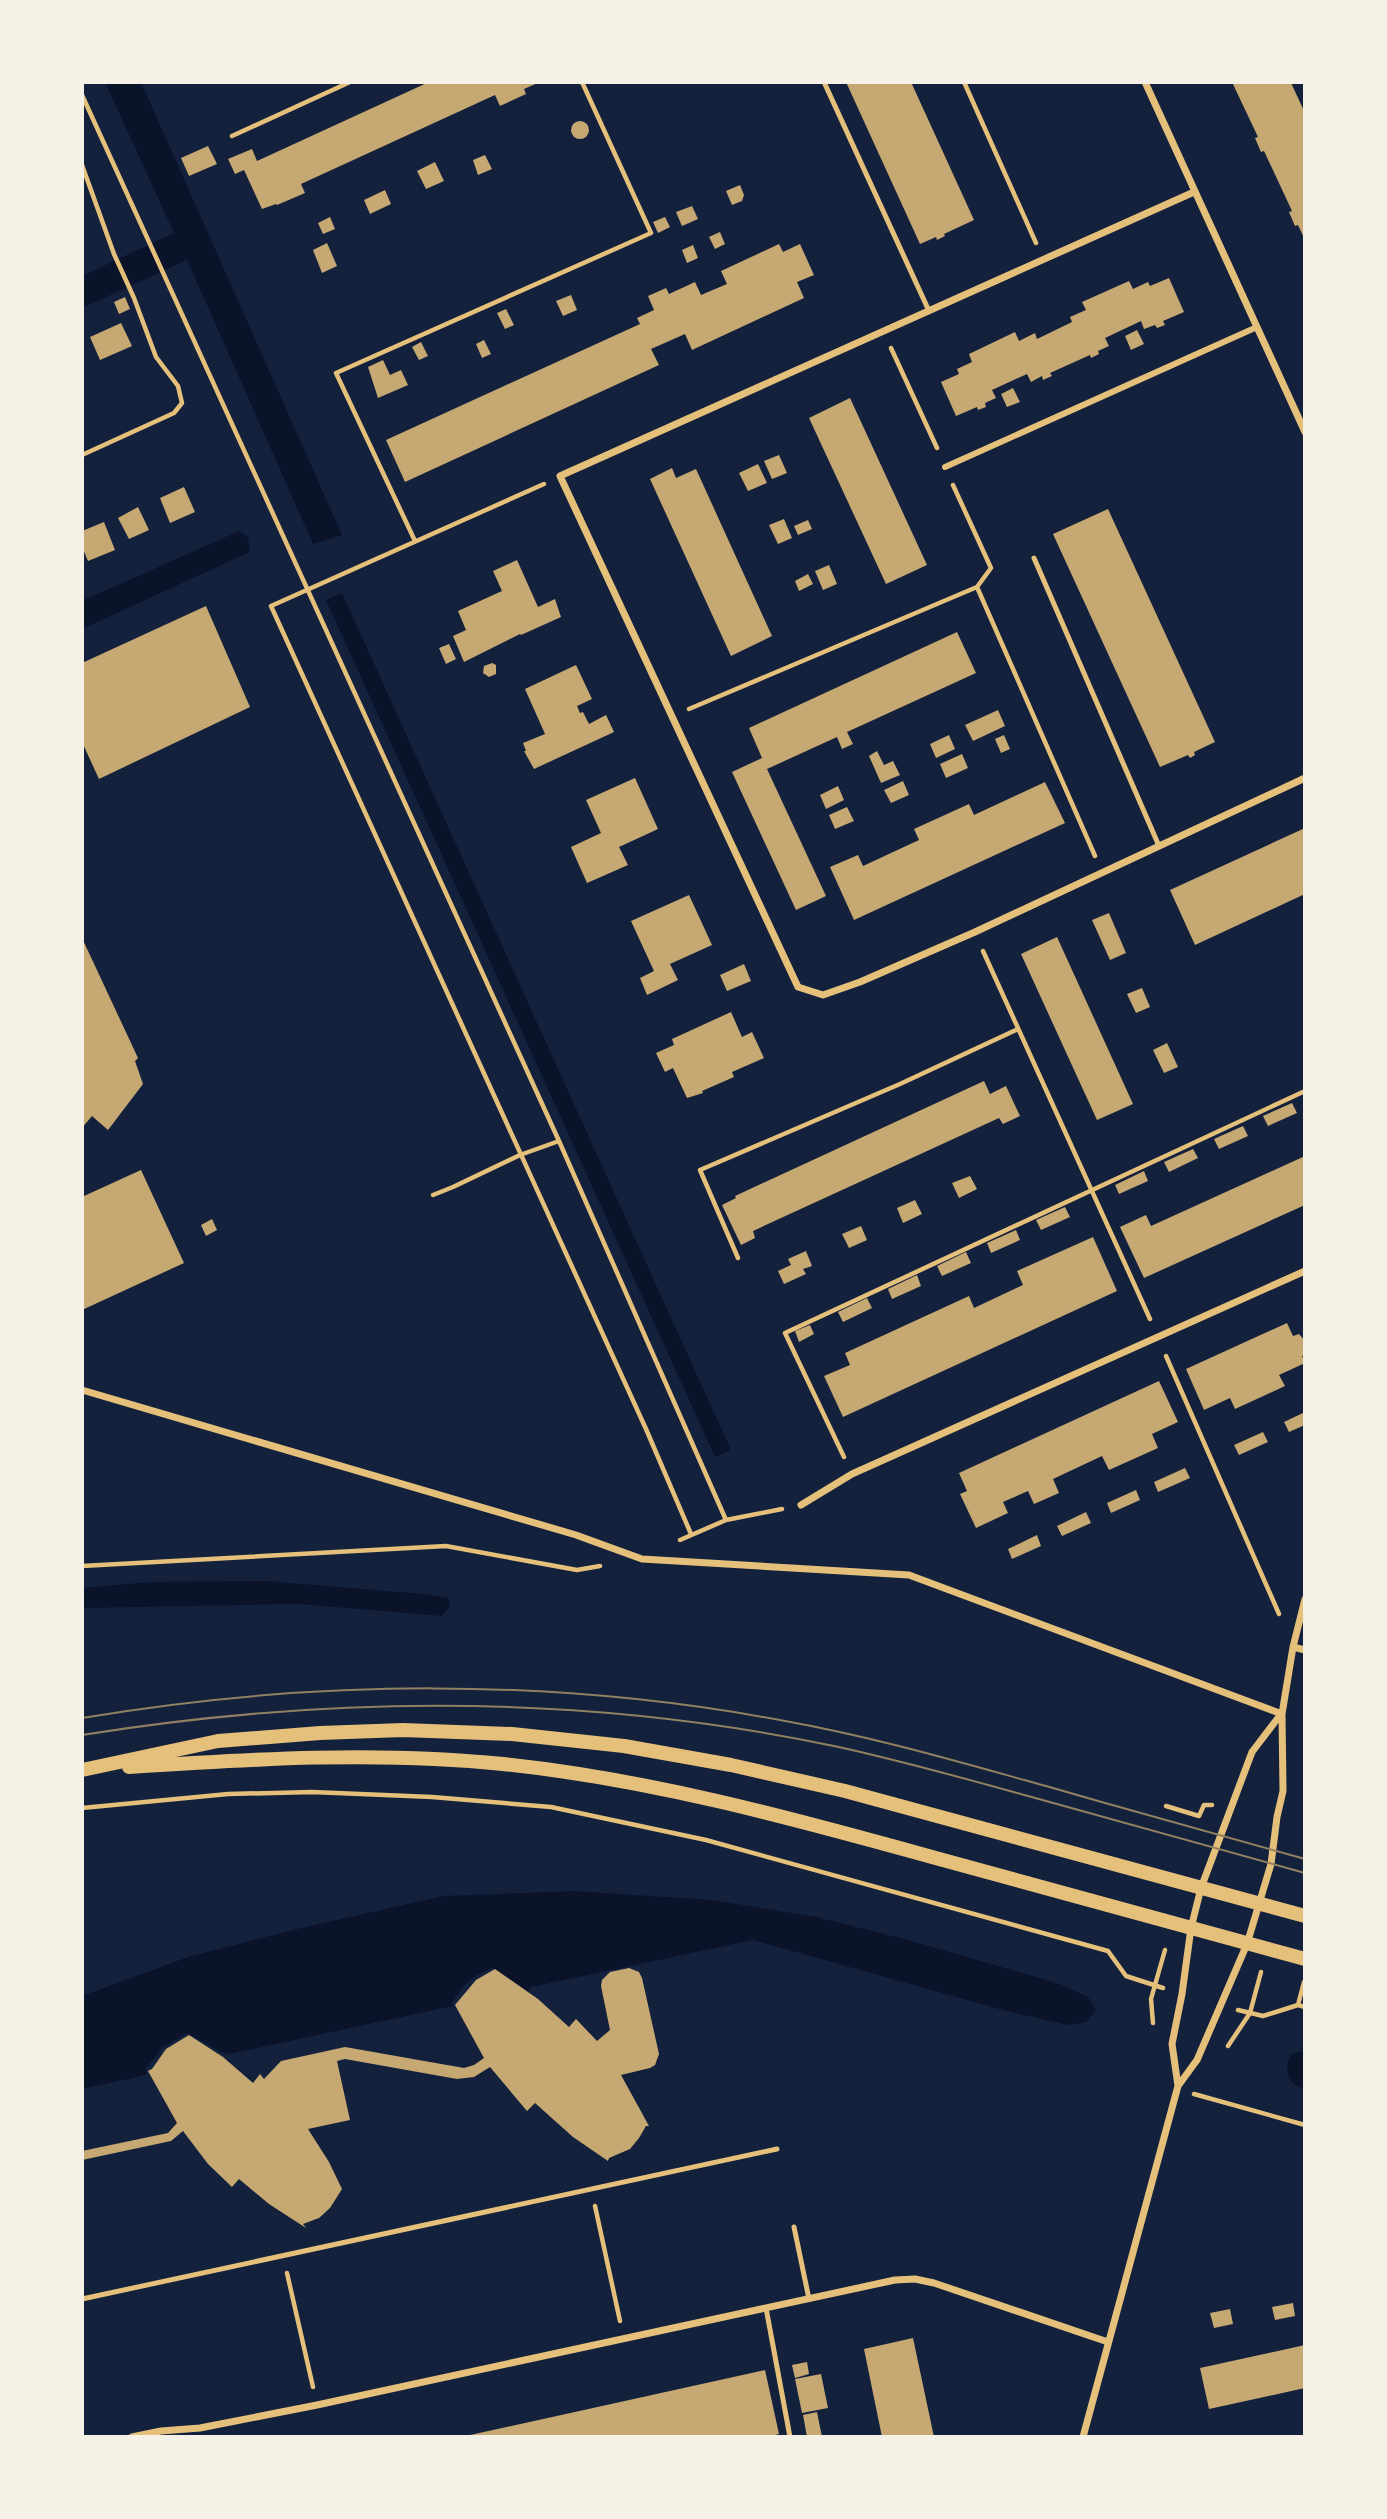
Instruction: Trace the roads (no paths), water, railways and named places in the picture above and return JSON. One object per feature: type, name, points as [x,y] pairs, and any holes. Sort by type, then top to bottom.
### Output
[{"type":"main road","points":[[82,1770],[218,1741],[320,1733],[403,1730],[512,1734],[624,1746],[769,1774],[872,1798],[1305,1916]]},
{"type":"main road","points":[[82,1770],[198,1763],[394,1758],[502,1764],[593,1776],[695,1795],[811,1823],[1305,1959]]},
{"type":"street","points":[[1145,82],[1305,432]]},
{"type":"street","points":[[1194,192],[560,476],[798,988],[823,995],[860,982],[975,932],[1305,778]]},
{"type":"street","points":[[945,467],[1257,327]]},
{"type":"street","points":[[801,1505],[852,1474],[1305,1271]]},
{"type":"street","points":[[82,1390],[576,1535],[642,1559],[909,1575],[1282,1714]]},
{"type":"street","points":[[1083,2437],[1178,2088],[1197,2060],[1247,1944],[1271,1864],[1283,1791],[1282,1714],[1293,1647],[1305,1600]]},
{"type":"street","points":[[1293,1647],[1305,1650]]},
{"type":"street","points":[[1178,2088],[1171,2044],[1182,1994],[1191,1928],[1201,1888],[1252,1752],[1282,1714]]},
{"type":"street","points":[[132,2437],[161,2431],[201,2432],[895,2280],[915,2279],[934,2283],[1108,2342]]},
{"type":"lane","points":[[824,82],[929,311]]},
{"type":"lane","points":[[1034,558],[1159,846]]},
{"type":"lane","points":[[82,2299],[778,2149]]},
{"type":"lane","points":[[794,2227],[809,2299]]},
{"type":"lane","points":[[766,2308],[790,2437]]},
{"type":"water","points":[[105,82],[141,82],[342,535],[313,544],[187,260],[82,308],[82,276],[174,233]]},
{"type":"water","points":[[239,531],[248,537],[250,552],[82,629],[82,601]]},
{"type":"water","points":[[342,593],[731,1450],[715,1457],[326,600]]},
{"type":"water","points":[[266,1581],[424,1594],[448,1598],[450,1606],[442,1616],[299,1604],[82,1608],[82,1588],[151,1582]]},
{"type":"water","points":[[574,1891],[712,1900],[816,1917],[908,1940],[1060,1984],[1088,1997],[1096,2010],[1086,2022],[1068,2025],[1010,2012],[753,1940],[531,1987],[528,1992],[492,1968],[469,1981],[452,2003],[453,2006],[229,2054],[187,2033],[163,2047],[146,2068],[146,2075],[82,2089],[82,1996],[188,1957],[443,1896]]},
{"type":"water","points":[[1305,2050],[1305,2089],[1290,2080],[1287,2066],[1291,2054]]},
{"type":"tram line","points":[[82,1718],[169,1705],[345,1690],[434,1688],[610,1696],[785,1721],[916,1750],[1305,1859]]},
{"type":"tram line","points":[[82,1735],[176,1722],[364,1707],[553,1709],[647,1717],[741,1729],[883,1757],[1305,1873]]}]
